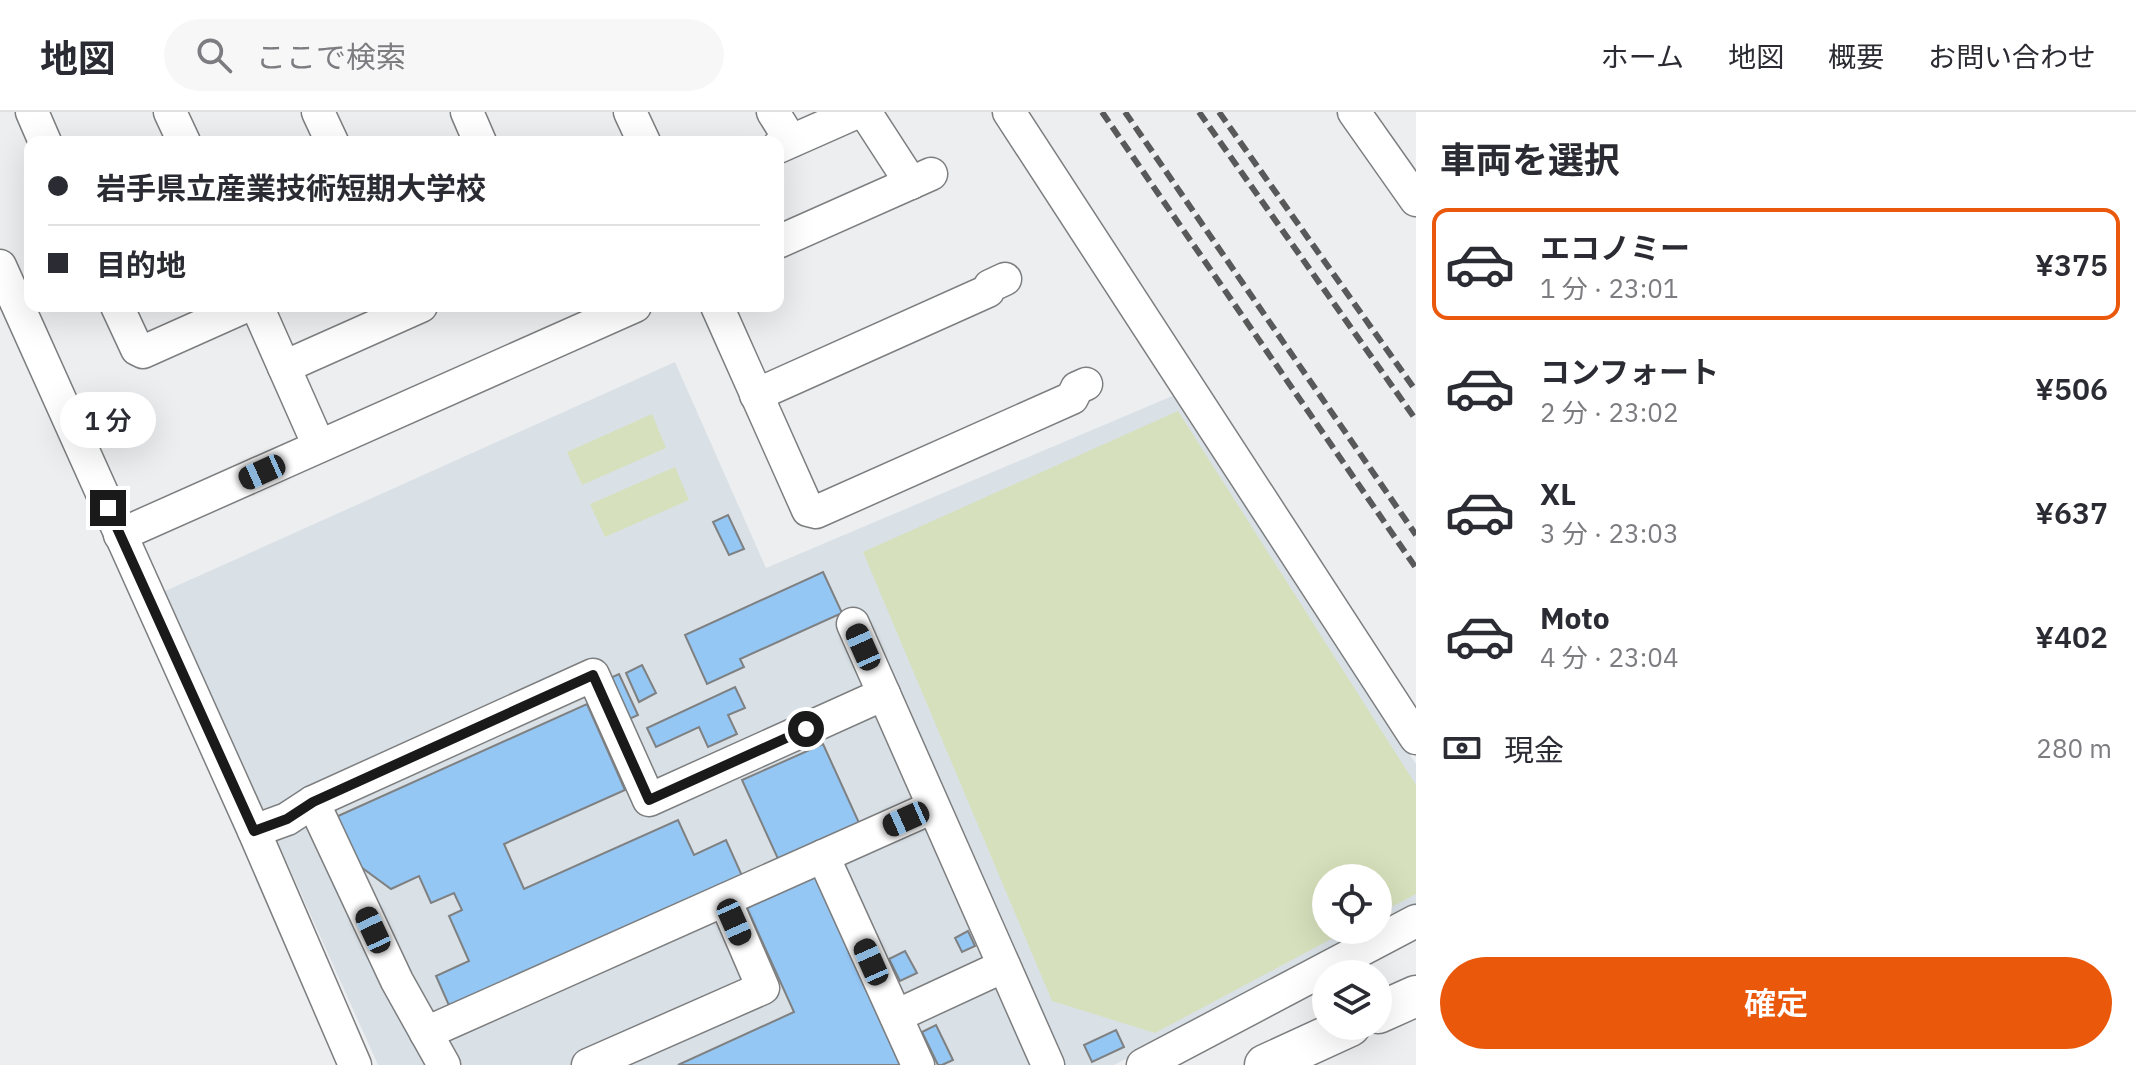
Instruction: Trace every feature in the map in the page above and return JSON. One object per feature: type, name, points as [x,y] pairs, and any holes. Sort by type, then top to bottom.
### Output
[{"type":"main road","points":[[1392,1007],[1416,996]]},
{"type":"main road","points":[[1265,1065],[1319,1040]]},
{"type":"street","points":[[32,112],[42,136]]},
{"type":"street","points":[[170,112],[181,136]]},
{"type":"street","points":[[318,112],[329,136]]},
{"type":"street","points":[[467,112],[477,136]]},
{"type":"street","points":[[630,112],[641,136]]},
{"type":"street","points":[[773,112],[781,136]]},
{"type":"street","points":[[784,144],[857,112]]},
{"type":"street","points":[[784,239],[921,178],[865,112]]},
{"type":"street","points":[[1009,112],[1416,738]]},
{"type":"street","points":[[1354,112],[1416,200]]},
{"type":"street","points":[[0,266],[254,831],[355,1065]]},
{"type":"street","points":[[756,395],[988,291],[990,286],[1005,279]]},
{"type":"street","points":[[120,312],[137,349],[143,352],[233,312]]},
{"type":"street","points":[[260,312],[319,446]]},
{"type":"street","points":[[284,367],[402,312]]},
{"type":"street","points":[[120,535],[621,312]]},
{"type":"street","points":[[720,312],[808,510],[816,512],[1072,398],[1077,388],[1086,384]]},
{"type":"street","points":[[853,624],[1048,1065]]},
{"type":"street","points":[[254,831],[287,819],[313,802],[593,675],[649,800],[884,694]]},
{"type":"street","points":[[313,802],[397,981],[444,1065]]},
{"type":"street","points":[[426,1033],[933,807]]},
{"type":"street","points":[[823,856],[918,1065]]},
{"type":"street","points":[[588,1065],[763,988],[725,900]]},
{"type":"street","points":[[1143,1065],[1416,921]]},
{"type":"street","points":[[896,1016],[1004,966]]},
{"type":"shaded area","points":[[675,362],[766,568],[1177,394],[1416,764],[1416,906],[1392,919],[1392,864],[1312,864],[1312,944],[1344,944],[1114,1065],[378,1065],[165,591]]},
{"type":"green space","points":[[1178,411],[1416,785],[1416,894],[1392,907],[1392,864],[1312,864],[1312,944],[1322,944],[1155,1033],[1052,1001],[863,552]]},
{"type":"green space","points":[[652,414],[666,448],[582,485],[567,452]]},
{"type":"green space","points":[[675,467],[689,500],[605,537],[590,504]]},
{"type":"building","points":[[728,515],[744,549],[729,555],[713,522]]},
{"type":"building","points":[[823,572],[842,613],[740,659],[744,667],[707,684],[685,635]]},
{"type":"building","points":[[642,665],[656,693],[639,702],[626,673]]},
{"type":"building","points":[[619,674],[638,715],[625,721],[606,680]]},
{"type":"building","points":[[735,687],[745,708],[728,715],[737,734],[708,747],[699,727],[656,747],[647,728]]},
{"type":"building","points":[[587,704],[625,790],[504,844],[524,889],[678,820],[694,855],[726,840],[743,878],[451,1010],[436,976],[469,961],[449,916],[462,910],[454,893],[431,903],[419,876],[391,889],[361,867],[327,821]]},
{"type":"building","points":[[823,744],[860,825],[779,861],[742,780]]},
{"type":"building","points":[[815,877],[900,1065],[678,1065],[794,1012],[747,908]]},
{"type":"building","points":[[968,931],[975,946],[962,952],[955,938]]},
{"type":"building","points":[[905,951],[917,973],[900,981],[889,959]]},
{"type":"building","points":[[936,1025],[953,1060],[942,1065],[938,1065],[922,1032]]},
{"type":"building","points":[[1116,1030],[1124,1047],[1092,1062],[1084,1045]]},
{"type":"railway","points":[[1102,112],[1416,568]]},
{"type":"railway","points":[[1125,112],[1416,535]]},
{"type":"railway","points":[[1199,112],[1416,420]]},
{"type":"railway","points":[[1219,112],[1416,391]]},
{"type":"route","points":[[108,508],[254,831],[287,819],[313,802],[593,675],[649,800],[806,729]]}]
